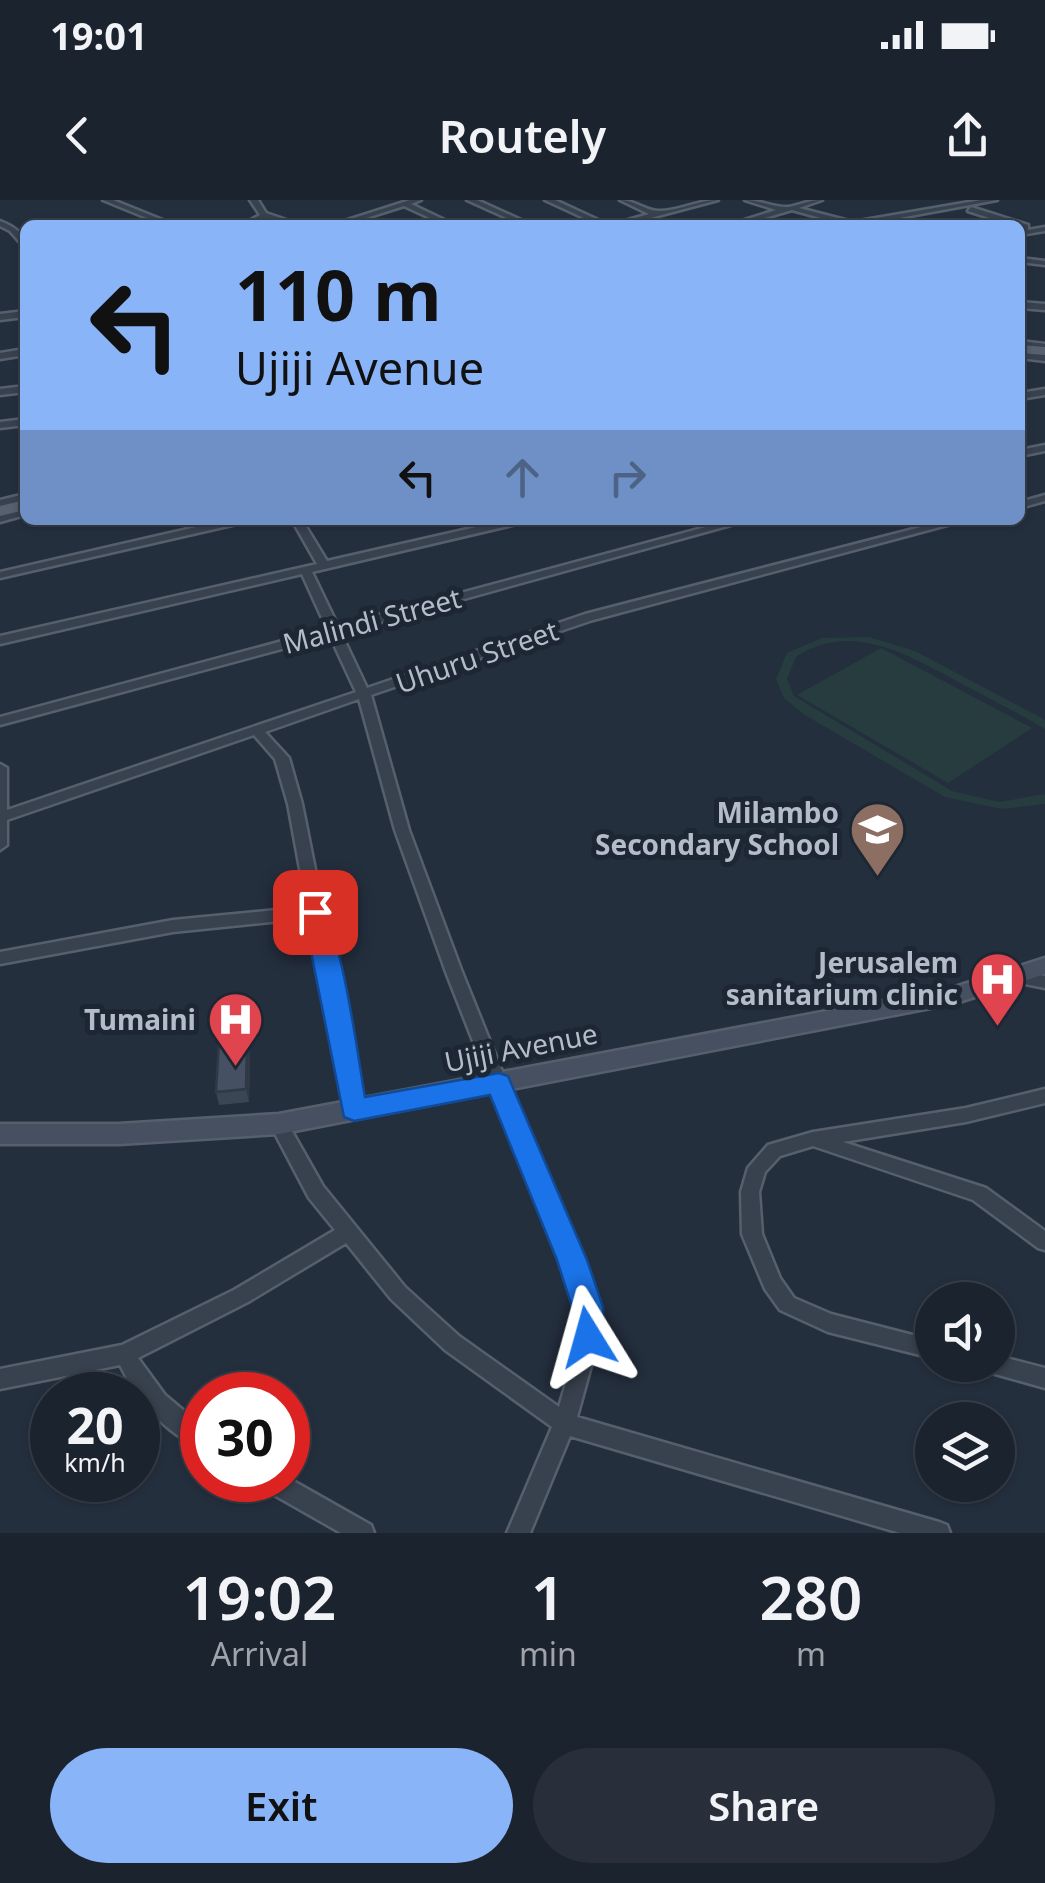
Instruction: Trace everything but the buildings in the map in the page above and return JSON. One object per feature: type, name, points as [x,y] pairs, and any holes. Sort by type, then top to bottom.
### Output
[{"type":"main road","name":"Ujiji Avenue","points":[[0,1134],[119,1134],[279,1124],[956,995],[1045,966]]},
{"type":"street","points":[[107,200],[158,220]]},
{"type":"street","points":[[254,200],[264,214],[282,220]]},
{"type":"street","points":[[351,220],[416,200]]},
{"type":"street","points":[[471,200],[517,220]]},
{"type":"street","points":[[549,200],[594,220]]},
{"type":"street","points":[[624,200],[656,214]]},
{"type":"street","points":[[634,220],[714,200]]},
{"type":"street","points":[[749,200],[833,220]]},
{"type":"street","points":[[750,220],[818,200]]},
{"type":"street","points":[[877,220],[993,200]]},
{"type":"street","points":[[404,204],[440,220]]},
{"type":"street","points":[[942,206],[984,210],[1010,220]]},
{"type":"street","points":[[254,220],[264,214]]},
{"type":"street","points":[[357,218],[361,220]]},
{"type":"street","points":[[0,223],[13,229],[20,239]]},
{"type":"street","points":[[0,575],[219,525]]},
{"type":"street","points":[[300,525],[324,566]]},
{"type":"street","points":[[0,640],[500,525]]},
{"type":"street","name":"Malindi Street","points":[[0,721],[726,525]]},
{"type":"street","name":"Uhuru Street","points":[[1,817],[589,617],[942,525]]},
{"type":"street","points":[[306,571],[365,696],[402,830],[587,1307],[588,1337],[565,1424],[518,1533]]},
{"type":"street","points":[[258,732],[282,758],[326,947],[354,1110]]},
{"type":"street","points":[[0,768],[0,845]]},
{"type":"street","points":[[0,958],[173,926],[315,912]]},
{"type":"street","points":[[1016,977],[1045,982]]},
{"type":"street","points":[[915,1344],[804,1314],[787,1304],[772,1284],[752,1234],[750,1192],[764,1157],[813,1139],[966,1116],[1045,1096]]},
{"type":"street","points":[[279,1124],[316,1192],[398,1293],[452,1343],[565,1424],[939,1533]]},
{"type":"street","points":[[813,1139],[888,1160],[979,1194],[1045,1242]]},
{"type":"street","points":[[0,1379],[125,1354],[226,1305],[346,1232]]},
{"type":"street","points":[[125,1354],[140,1386],[180,1423]]},
{"type":"street","points":[[1015,1370],[1045,1378]]},
{"type":"street","points":[[309,1502],[363,1533]]},
{"type":"green space","points":[[869,637],[915,651],[1045,720],[1045,729],[907,656],[863,642],[840,641],[796,657],[787,679],[794,696],[952,791],[999,802],[1045,794],[1045,804],[1002,809],[945,797],[805,715],[784,698],[776,679],[787,653],[822,638]]},
{"type":"green space","points":[[881,648],[1032,728],[948,783],[797,695]]},
{"type":"place","name":"Milambo Secondary School","points":[[878,878]]},
{"type":"place","name":"Jerusalem sanitarium clinic","points":[[997,1028]]},
{"type":"place","name":"Tumaini","points":[[235,1069]]},
{"type":"route","points":[[315,912],[326,947],[354,1110],[499,1083],[572,1260],[587,1307],[588,1337]]}]
